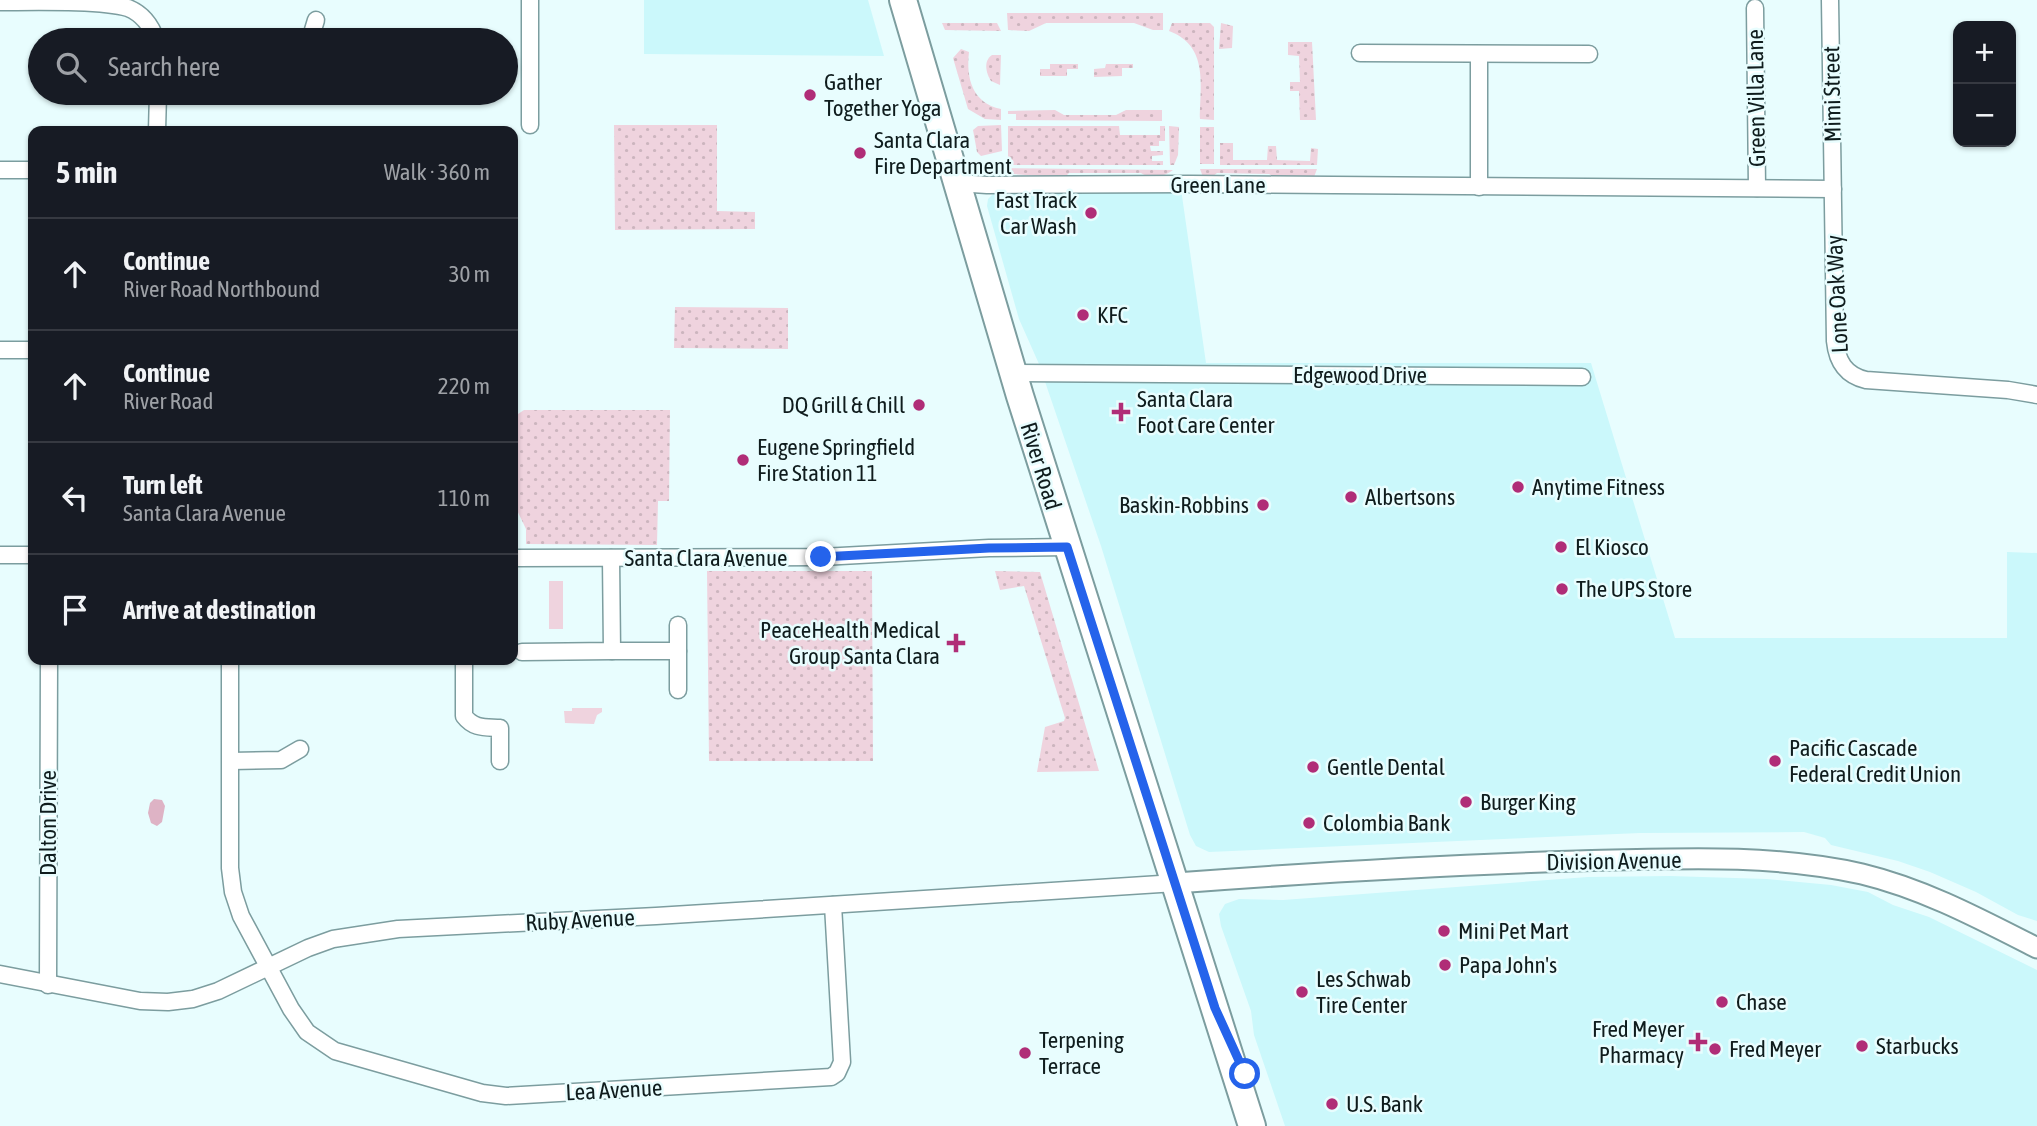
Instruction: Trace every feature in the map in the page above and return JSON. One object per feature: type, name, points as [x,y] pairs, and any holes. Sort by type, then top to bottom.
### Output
[{"type":"main road","name":"River Road","points":[[903,0],[1013,373],[1215,1008]]},
{"type":"main road","points":[[1215,1008],[1252,1126]]},
{"type":"main road","points":[[1215,1008],[1265,1126]]},
{"type":"street","points":[[530,0],[530,125]]},
{"type":"street","name":"Mimi Street","points":[[1830,0],[1833,189]]},
{"type":"street","points":[[0,2],[118,5],[143,17],[149,28]]},
{"type":"street","name":"Green Villa Lane","points":[[1755,8],[1757,188]]},
{"type":"street","points":[[314,28],[316,20]]},
{"type":"street","points":[[1360,53],[1589,54]]},
{"type":"street","points":[[1479,54],[1479,187]]},
{"type":"street","points":[[157,126],[158,105]]},
{"type":"street","points":[[0,170],[28,170]]},
{"type":"street","name":"Green Lane","points":[[957,183],[1833,189]]},
{"type":"street","name":"Lone Oak Way","points":[[1833,189],[1835,341],[1838,359],[1846,370],[1866,380],[2008,390],[2037,395]]},
{"type":"street","points":[[0,350],[28,350]]},
{"type":"street","name":"Edgewood Drive","points":[[1013,373],[1582,377]]},
{"type":"street","name":"Santa Clara Avenue","points":[[518,558],[821,557],[989,548],[1067,547]]},
{"type":"street","points":[[0,555],[28,555]]},
{"type":"street","points":[[611,558],[612,651]]},
{"type":"street","points":[[678,625],[678,690]]},
{"type":"street","points":[[522,652],[678,651]]},
{"type":"street","name":"Dalton Drive","points":[[48,985],[49,665]]},
{"type":"street","points":[[230,665],[230,868],[233,892],[241,916],[269,968]]},
{"type":"street","points":[[464,665],[464,716],[478,727],[500,728],[500,761]]},
{"type":"street","points":[[230,761],[281,760],[300,749]]},
{"type":"street","name":"Division Avenue","points":[[1176,883],[1382,868],[1670,859],[1759,861],[1807,865],[1898,884],[1946,902],[2037,948]]},
{"type":"street","name":"Ruby Avenue","points":[[0,974],[140,1001],[168,1002],[194,999],[218,991],[308,948],[334,939],[398,929],[1176,883]]},
{"type":"street","name":"Lea Avenue","points":[[269,968],[299,1022],[326,1047],[489,1095],[823,1079],[837,1073],[842,1062],[833,905]]},
{"type":"shaded area","points":[[644,0],[868,0],[884,56],[644,54]]},
{"type":"shaded area","points":[[1007,13],[1163,13],[1163,30],[1153,30],[1134,23],[1046,23],[1029,31],[1008,30]]},
{"type":"shaded area","points":[[942,23],[997,23],[1001,31],[945,30]]},
{"type":"shaded area","points":[[1172,23],[1210,23],[1214,27],[1214,120],[1200,119],[1201,80],[1196,56],[1191,46],[1169,31]]},
{"type":"shaded area","points":[[1221,23],[1233,26],[1232,48],[1219,49]]},
{"type":"shaded area","points":[[1288,42],[1312,42],[1316,120],[1300,120],[1299,91],[1290,91],[1290,82],[1300,82],[1299,56],[1288,55]]},
{"type":"shaded area","points":[[961,49],[969,52],[973,88],[983,101],[1001,109],[1001,120],[985,119],[968,109],[953,58]]},
{"type":"shaded area","points":[[992,55],[1001,55],[1000,85],[991,81],[987,71],[987,60]]},
{"type":"shaded area","points":[[1050,64],[1078,64],[1078,69],[1067,69],[1067,76],[1040,76],[1040,69],[1050,69]]},
{"type":"shaded area","points":[[1106,64],[1133,64],[1133,68],[1122,68],[1122,76],[1094,77],[1094,69],[1105,68]]},
{"type":"shaded area","points":[[1055,110],[1064,115],[1116,115],[1126,110],[1162,110],[1162,121],[1016,120],[1016,114],[1008,114],[1008,111]]},
{"type":"shaded area","points":[[614,125],[717,125],[717,211],[755,212],[755,229],[615,230]]},
{"type":"shaded area","points":[[1001,125],[1002,151],[981,156],[977,152],[973,130],[978,126]]},
{"type":"shaded area","points":[[1008,126],[1119,126],[1120,135],[1160,135],[1160,126],[1165,126],[1165,141],[1159,141],[1159,146],[1150,146],[1151,151],[1163,151],[1163,155],[1152,156],[1152,161],[1163,161],[1163,165],[1008,165]]},
{"type":"shaded area","points":[[1169,126],[1179,127],[1178,155],[1174,165],[1170,165]]},
{"type":"shaded area","points":[[1200,127],[1214,127],[1214,164],[1200,164]]},
{"type":"shaded area","points":[[1220,143],[1233,143],[1233,160],[1267,160],[1268,146],[1276,146],[1277,160],[1310,161],[1311,148],[1318,149],[1317,165],[1220,165]]},
{"type":"shaded area","points":[[988,168],[1173,170],[1157,177],[1141,173],[1069,173],[1065,177],[988,173]]},
{"type":"shaded area","points":[[1200,169],[1317,169],[1314,177],[1217,173],[1212,177],[1203,177]]},
{"type":"shaded area","points":[[1181,189],[1206,363],[1591,363],[1675,638],[2007,638],[2007,552],[2037,553],[2037,921],[2018,915],[1976,892],[1930,872],[1898,861],[1831,845],[1825,838],[1804,832],[1640,833],[1209,852],[1196,846],[1190,835],[1101,546],[1039,364],[1019,319],[987,206],[988,199],[995,192]]},
{"type":"shaded area","points":[[675,307],[788,308],[788,349],[674,348]]},
{"type":"shaded area","points":[[524,410],[670,410],[669,501],[658,501],[657,545],[526,544],[526,529],[518,512],[518,414]]},
{"type":"shaded area","points":[[707,571],[872,571],[873,761],[709,761]]},
{"type":"shaded area","points":[[995,571],[1040,572],[1099,771],[1037,772],[1045,727],[1064,721],[1065,718],[1024,586],[1000,590]]},
{"type":"shaded area","points":[[549,581],[563,581],[563,629],[549,629]]},
{"type":"shaded area","points":[[572,708],[602,708],[602,712],[597,715],[594,724],[565,723],[564,711],[572,711]]},
{"type":"shaded area","points":[[154,799],[162,800],[165,806],[162,822],[157,826],[151,823],[148,813],[150,803]]},
{"type":"shaded area","points":[[1588,877],[1767,879],[1831,885],[1868,892],[1893,905],[1929,917],[2037,970],[2037,1126],[1285,1126],[1254,1035],[1251,1011],[1221,926],[1219,914],[1225,904],[1239,899],[1283,900]]},
{"type":"place","name":"Gather Together Yoga","points":[[810,95]]},
{"type":"place","name":"Santa Clara Fire Department","points":[[860,153]]},
{"type":"place","name":"Fast Track Car Wash","points":[[1091,213]]},
{"type":"place","name":"KFC","points":[[1083,315]]},
{"type":"place","name":"DQ Grill & Chill","points":[[919,405]]},
{"type":"place","name":"Santa Clara Foot Care Center","points":[[1121,412]]},
{"type":"place","name":"Eugene Springfield Fire Station 11","points":[[743,460]]},
{"type":"place","name":"Anytime Fitness","points":[[1518,487]]},
{"type":"place","name":"Albertsons","points":[[1351,497]]},
{"type":"place","name":"Baskin-Robbins","points":[[1263,505]]},
{"type":"place","name":"El Kiosco","points":[[1561,547]]},
{"type":"place","name":"The UPS Store","points":[[1562,589]]},
{"type":"place","name":"PeaceHealth Medical Group Santa Clara","points":[[956,643]]},
{"type":"place","name":"Pacific Cascade Federal Credit Union","points":[[1775,761]]},
{"type":"place","name":"Gentle Dental","points":[[1313,767]]},
{"type":"place","name":"Burger King","points":[[1466,802]]},
{"type":"place","name":"Colombia Bank","points":[[1309,823]]},
{"type":"place","name":"Mini Pet Mart","points":[[1444,931]]},
{"type":"place","name":"Papa John's","points":[[1445,965]]},
{"type":"place","name":"Les Schwab Tire Center","points":[[1302,992]]},
{"type":"place","name":"Chase","points":[[1722,1002]]},
{"type":"place","name":"Fred Meyer Pharmacy","points":[[1698,1042]]},
{"type":"place","name":"Starbucks","points":[[1862,1046]]},
{"type":"place","name":"Fred Meyer","points":[[1715,1049]]},
{"type":"place","name":"Terpening Terrace","points":[[1025,1053]]},
{"type":"place","name":"U.S. Bank","points":[[1332,1104]]},
{"type":"route","points":[[821,557],[989,548],[1067,547],[1215,1008],[1245,1074]]}]
